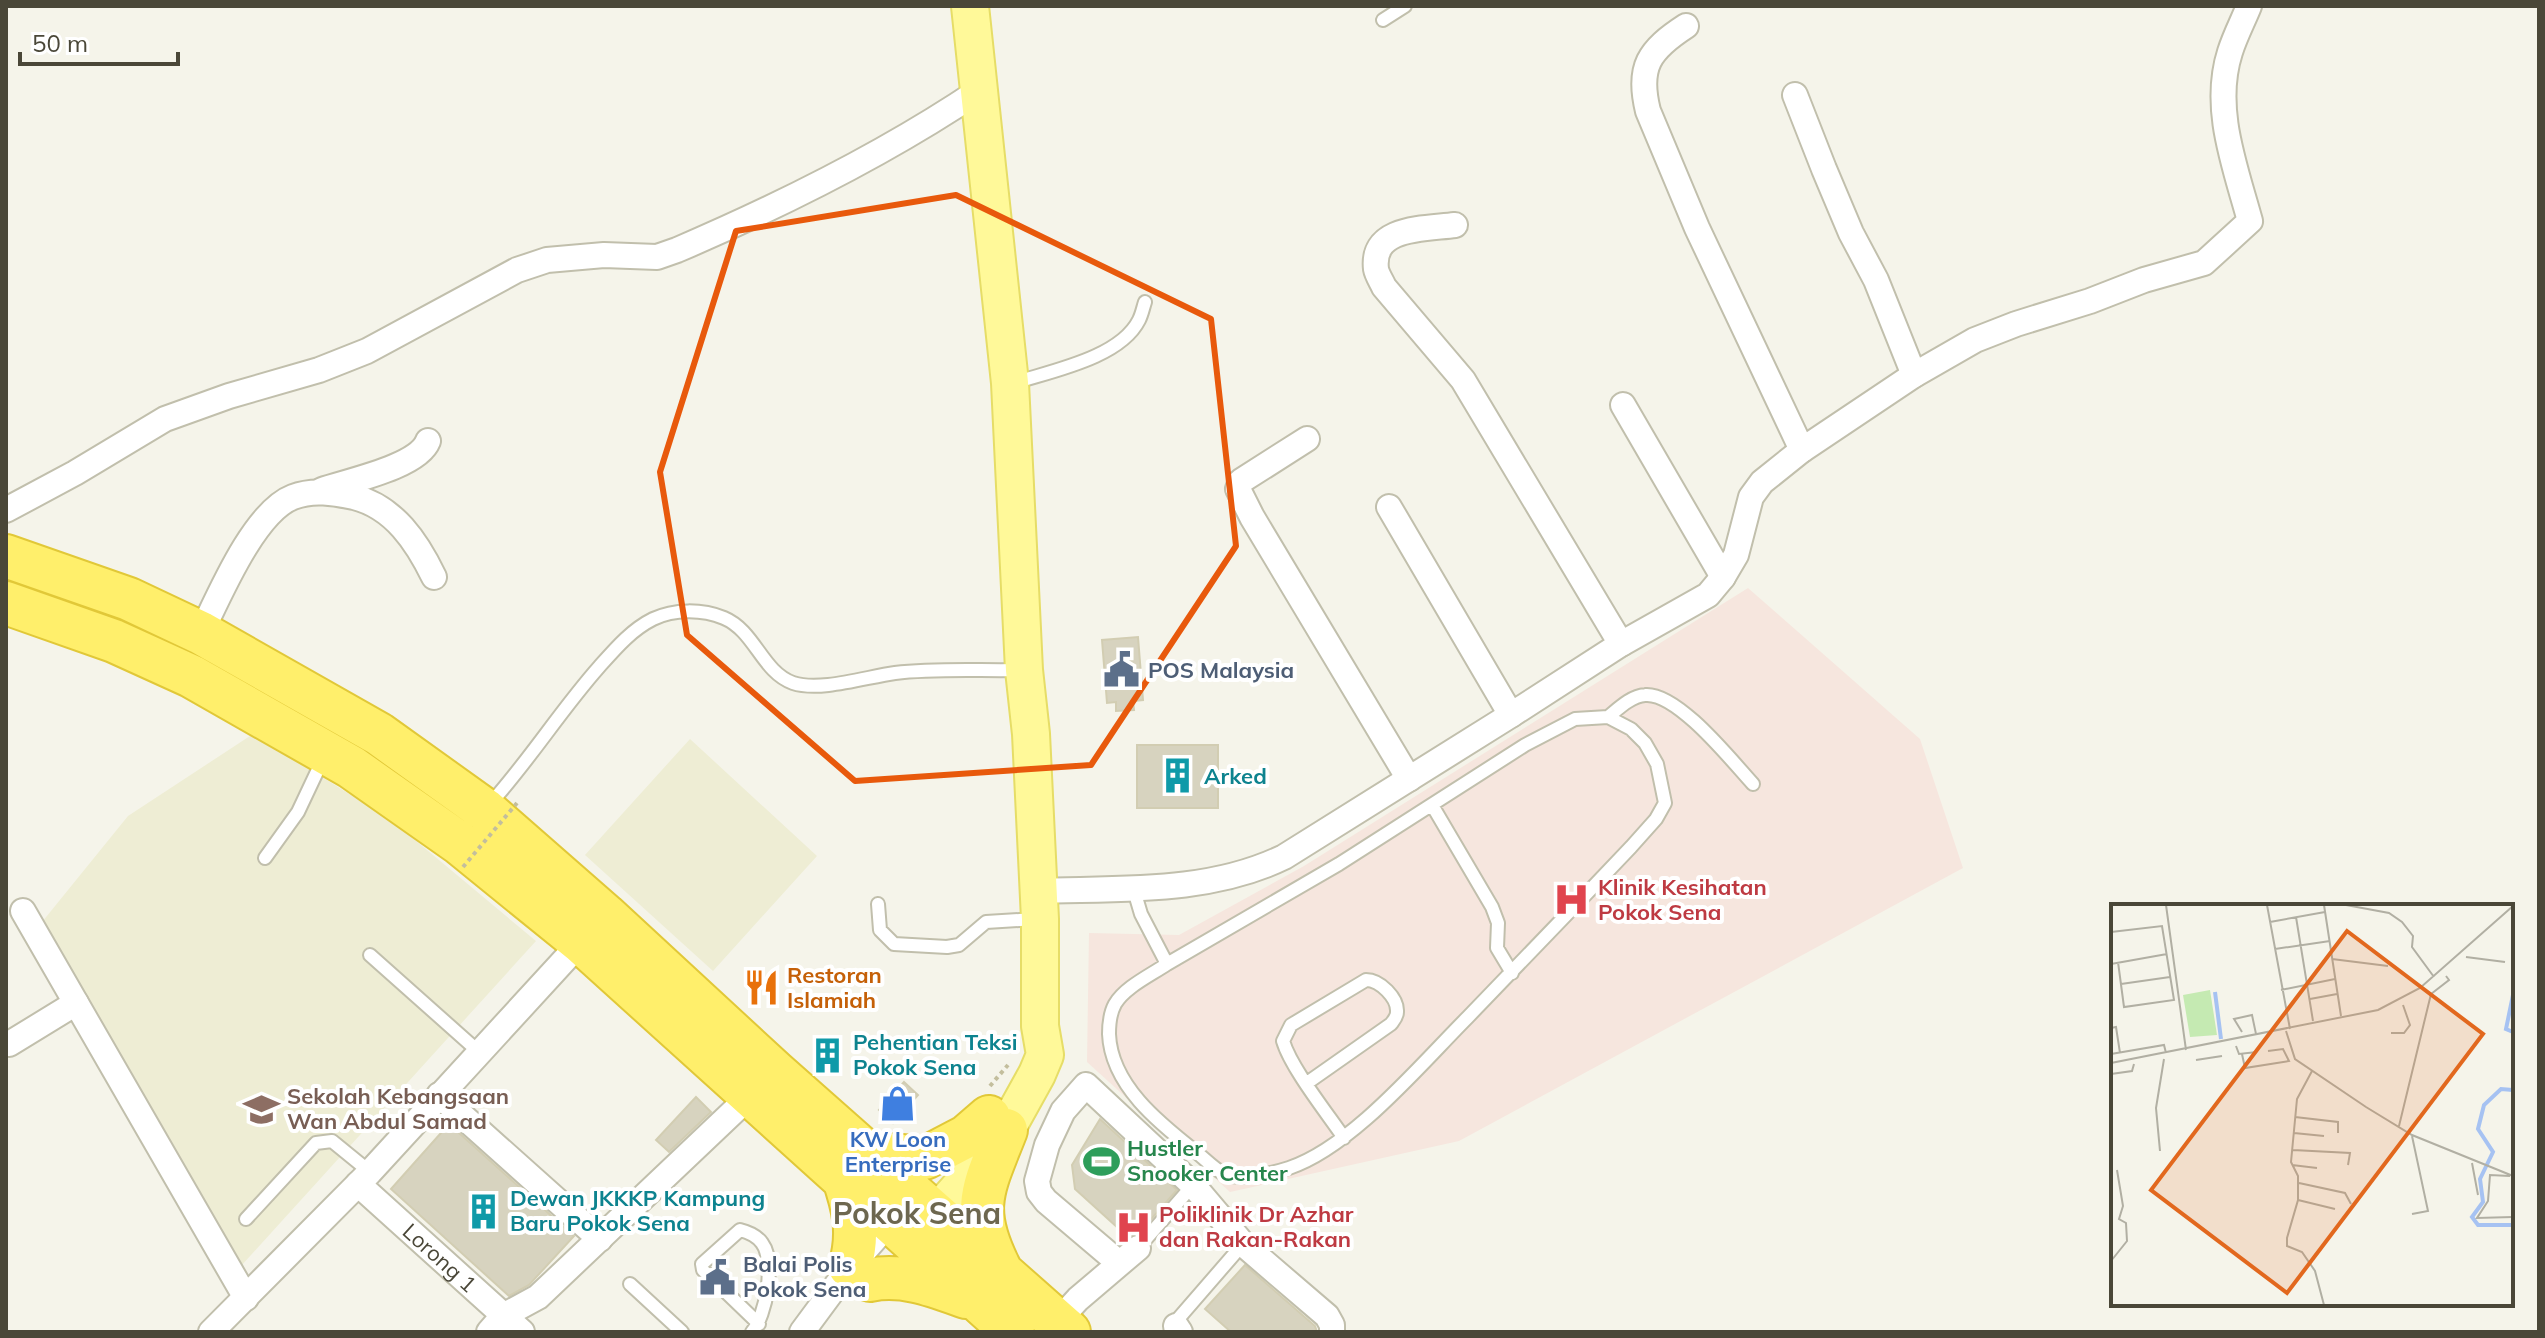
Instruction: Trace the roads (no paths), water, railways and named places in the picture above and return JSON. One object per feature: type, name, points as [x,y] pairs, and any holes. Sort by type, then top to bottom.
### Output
[{"type":"highway","points":[[6,556],[129,599],[201,633],[501,807],[854,1165],[990,1287],[1063,1327]]},
{"type":"highway","points":[[6,603],[114,641],[191,676],[351,767],[459,843],[581,942],[751,1095],[854,1165],[925,1158],[967,1136],[993,1114]]},
{"type":"highway","points":[[993,1114],[982,1196],[985,1234],[990,1287],[1013,1332]]},
{"type":"highway","points":[[854,1165],[851,1200],[860,1273],[990,1287]]},
{"type":"main road","points":[[914,1218],[993,1114],[1037,1074],[1045,1055],[1040,1026],[1031,734],[1024,670],[1010,383],[970,6]]},
{"type":"street","points":[[1038,905],[1133,887],[1190,884],[1259,869],[1284,857],[1621,644],[1708,595],[1736,555],[1751,497],[1762,482],[1802,450],[1914,375],[1975,340],[2144,280],[2204,263],[2250,221],[2222,103],[2229,53],[2249,6]]},
{"type":"street","points":[[1686,26],[1661,42],[1649,58],[1644,85],[1648,111],[1697,228],[1802,450]]},
{"type":"street","points":[[6,510],[165,419],[229,396],[319,370],[367,351],[517,270],[547,260],[579,257],[657,257],[691,244],[832,179],[980,90]]},
{"type":"street","points":[[1795,95],[1834,195],[1876,280],[1914,375]]},
{"type":"street","points":[[1455,225],[1393,234],[1380,246],[1376,269],[1384,287],[1463,380],[1621,644]]},
{"type":"street","points":[[1623,405],[1723,577]]},
{"type":"street","points":[[1307,439],[1241,481],[1238,489],[1409,779]]},
{"type":"street","points":[[201,633],[251,536],[274,510],[291,497],[403,463],[425,449],[428,441]]},
{"type":"street","points":[[316,491],[369,501],[386,513],[413,539],[434,577]]},
{"type":"street","points":[[1389,507],[1511,715]]},
{"type":"street","points":[[23,911],[246,1298]]},
{"type":"street","points":[[211,1332],[364,1178],[581,942]]},
{"type":"street","points":[[9,1044],[76,1003]]},
{"type":"street","points":[[1063,1327],[1078,1299],[1129,1256],[1054,1208],[1039,1192],[1037,1181],[1047,1145],[1063,1111],[1086,1085],[1193,1185],[1243,1244],[1327,1316],[1332,1332]]},
{"type":"street","points":[[439,1095],[600,1239]]},
{"type":"street","points":[[505,1327],[751,1095]]},
{"type":"street","name":"Lorong 1","points":[[364,1178],[505,1327]]},
{"type":"street","points":[[804,1332],[914,1218]]},
{"type":"lane","points":[[1383,20],[1405,6]]},
{"type":"lane","points":[[1010,383],[1080,362],[1113,346],[1139,321],[1145,302]]},
{"type":"lane","points":[[501,807],[587,681],[625,637],[653,619],[673,612],[699,611],[725,618],[755,644],[777,674],[793,683],[812,686],[898,673],[1024,670]]},
{"type":"lane","points":[[1608,717],[1641,695],[1659,696],[1673,703],[1753,784]]},
{"type":"lane","points":[[1608,717],[1631,729],[1645,743],[1657,764],[1665,803],[1640,837],[1512,973],[1344,1138],[1314,1158],[1288,1168],[1238,1178],[1221,1173],[1154,1115],[1121,1076],[1110,1045],[1109,1021],[1115,1004],[1126,992],[1167,964],[1339,864],[1432,805],[1525,745],[1575,719],[1608,717]]},
{"type":"lane","points":[[265,858],[298,812],[325,752]]},
{"type":"lane","points":[[1432,805],[1492,907],[1498,923],[1497,948],[1512,973]]},
{"type":"lane","points":[[1133,887],[1141,914],[1167,964]]},
{"type":"lane","points":[[878,904],[880,930],[894,944],[947,947],[959,945],[986,922],[1038,905]]},
{"type":"lane","points":[[370,955],[479,1052]]},
{"type":"lane","points":[[1307,1083],[1391,1024],[1398,1009],[1383,984],[1366,980],[1291,1025],[1283,1041],[1286,1052],[1344,1138]]},
{"type":"lane","points":[[246,1219],[316,1143],[332,1141],[364,1178]]},
{"type":"lane","points":[[1129,1256],[1193,1185]]},
{"type":"lane","points":[[740,1230],[756,1238],[767,1255],[767,1289],[756,1328],[703,1270],[702,1264],[740,1230]]},
{"type":"lane","points":[[1178,1329],[1178,1319],[1243,1244]]},
{"type":"lane","points":[[630,1284],[682,1332]]},
{"type":"place","name":"POS Malaysia","points":[[1122,670]]},
{"type":"place","name":"Arked","points":[[1178,776]]},
{"type":"place","name":"Klinik Kesihatan Pokok Sena","points":[[1572,900]]},
{"type":"place","name":"Restoran Islamiah","points":[[761,988]]},
{"type":"place","name":"Pehentian Teksi Pokok Sena","points":[[827,1055]]},
{"type":"place","name":"KW Loon Enterprise","points":[[898,1103]]},
{"type":"place","name":"Sekolah Kebangsaan Wan Abdul Samad","points":[[261,1109]]},
{"type":"place","name":"Hustler Snooker Center","points":[[1101,1161]]},
{"type":"place","name":"Dewan JKKKP Kampung Baru Pokok Sena","points":[[484,1211]]},
{"type":"place","name":"Poliklinik Dr Azhar dan Rakan-Rakan","points":[[1133,1227]]},
{"type":"place","name":"Balai Polis Pokok Sena","points":[[717,1277]]},
{"type":"district","name":"Pokok Sena","points":[[917,1214]]}]
